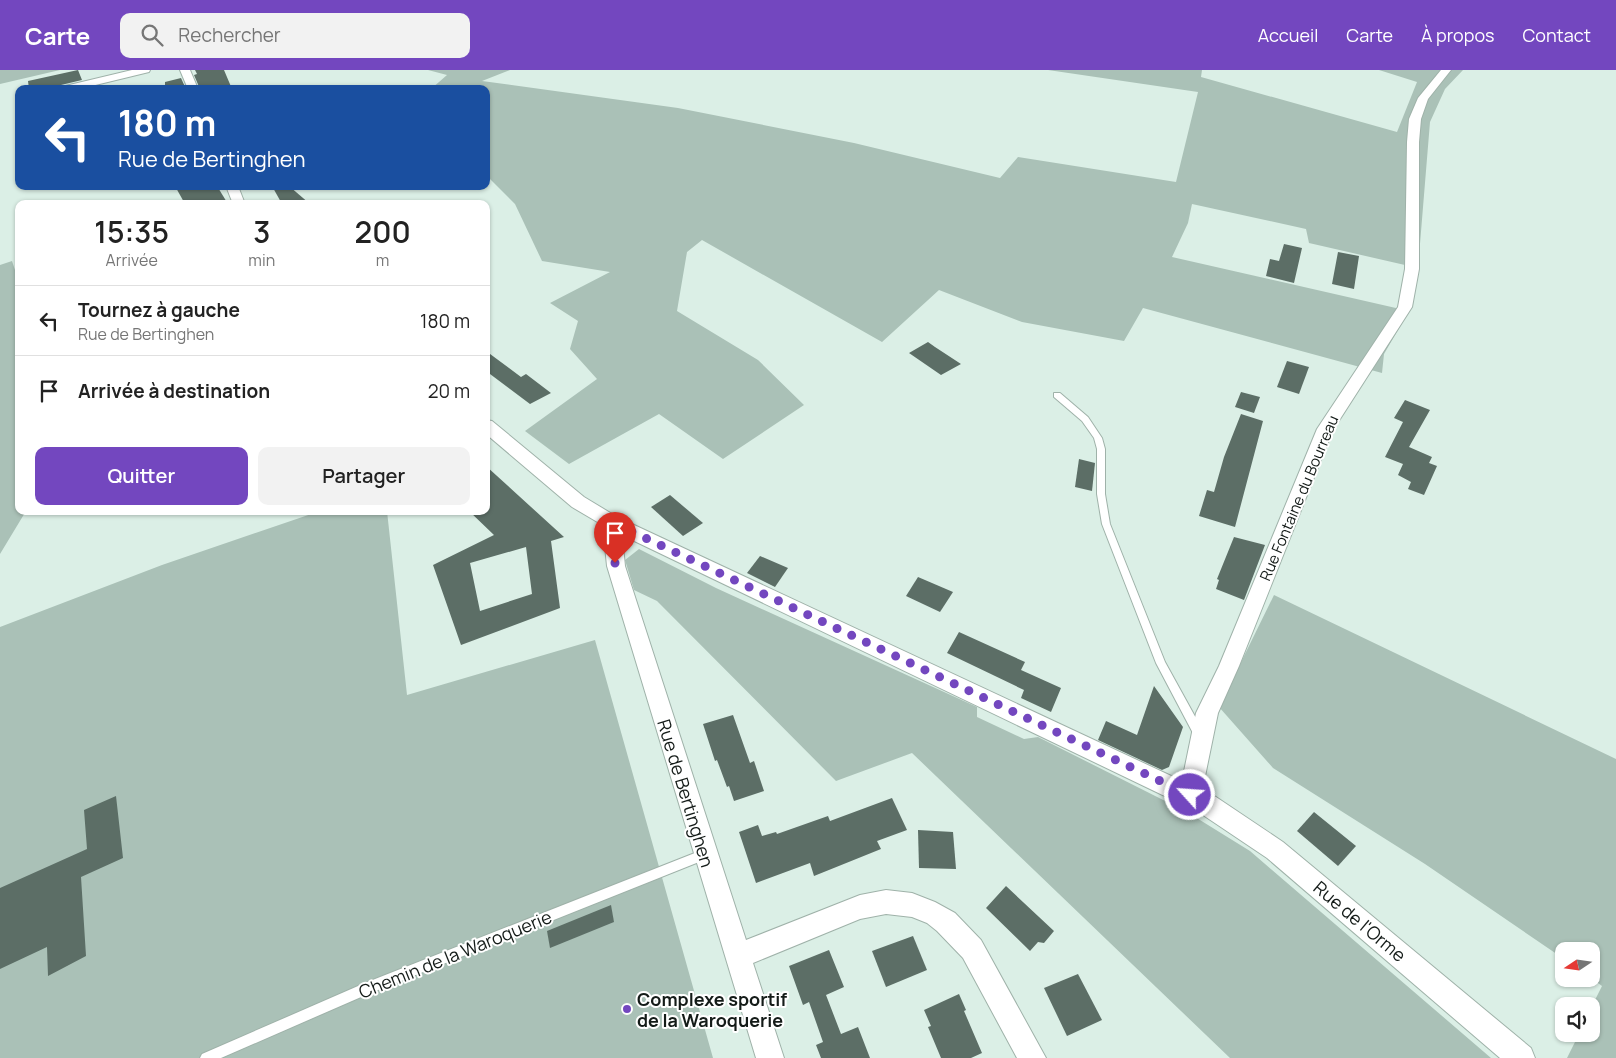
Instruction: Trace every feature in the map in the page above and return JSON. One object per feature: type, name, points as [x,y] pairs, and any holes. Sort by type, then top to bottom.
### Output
[{"type":"street","points":[[82,85],[146,70]]},
{"type":"street","points":[[185,70],[191,85]]},
{"type":"street","name":"Rue Fontaine du Bourreau","points":[[1190,795],[1207,713],[1229,666],[1325,429],[1405,307],[1412,269],[1413,142],[1415,119],[1426,93],[1446,70]]},
{"type":"street","points":[[490,428],[578,502],[622,527],[1190,795]]},
{"type":"street","name":"Rue de Bertinghen","points":[[622,527],[614,546],[616,566],[770,1058]]},
{"type":"street","name":"Rue de l'Orme","points":[[1190,795],[1232,820],[1275,850],[1521,1058]]},
{"type":"street","points":[[738,956],[860,907],[886,902],[912,905],[935,914],[946,922],[972,949],[1032,1058]]},
{"type":"lane","points":[[1057,395],[1085,419],[1098,438],[1101,449],[1101,494],[1106,524],[1161,663],[1201,737]]},
{"type":"lane","name":"Chemin de la Waroquerie","points":[[206,1058],[365,989],[705,854]]},
{"type":"green space","points":[[0,70],[60,70],[0,84]]},
{"type":"green space","points":[[428,70],[510,70],[482,81],[678,108],[854,143],[1000,178],[1018,157],[1176,182],[1198,92],[1048,70],[1202,70],[1201,77],[1397,132],[1417,82],[1379,70],[1463,70],[1445,89],[1430,122],[1418,268],[1309,243],[1306,229],[1192,204],[1188,223],[1172,257],[1409,311],[1384,354],[1382,373],[1143,308],[1124,341],[1022,322],[939,290],[882,342],[702,240],[687,252],[677,311],[758,360],[804,405],[723,459],[659,414],[569,464],[525,431],[597,379],[570,349],[578,321],[550,303],[610,272],[542,261],[515,204],[490,179],[490,85],[436,85],[447,75]]},
{"type":"green space","points":[[12,261],[15,270],[15,515],[24,515],[0,554],[0,265]]},
{"type":"green space","points":[[308,515],[387,515],[407,695],[595,640],[713,1058],[0,1058],[0,627],[162,565]]},
{"type":"green space","points":[[639,549],[716,588],[977,707],[977,717],[1024,739],[1038,737],[1187,812],[1250,851],[1491,1058],[1230,1058],[912,753],[836,781],[657,601],[634,590],[625,560]]},
{"type":"green space","points":[[1274,595],[1616,759],[1616,1058],[1567,1058],[1575,1042],[1600,1042],[1600,997],[1596,997],[1602,986],[1600,985],[1600,942],[1555,942],[1555,953],[1425,864],[1273,768],[1219,707]]},
{"type":"building","points":[[78,70],[82,80],[61,85],[28,85],[28,81]]},
{"type":"building","points":[[195,70],[224,70],[230,85],[198,85],[194,75],[197,74]]},
{"type":"building","points":[[181,78],[184,85],[165,85],[165,82]]},
{"type":"building","points":[[177,190],[219,190],[226,200],[183,200]]},
{"type":"building","points":[[274,190],[294,190],[305,200],[280,200]]},
{"type":"building","points":[[1284,244],[1302,248],[1294,283],[1266,276],[1270,259],[1279,261]]},
{"type":"building","points":[[1338,252],[1359,256],[1354,289],[1332,284]]},
{"type":"building","points":[[928,342],[961,364],[941,375],[909,353]]},
{"type":"building","points":[[490,354],[521,377],[526,374],[551,393],[530,404],[490,374]]},
{"type":"building","points":[[1287,361],[1309,367],[1299,394],[1277,387]]},
{"type":"building","points":[[1241,392],[1260,397],[1254,413],[1235,407]]},
{"type":"building","points":[[1405,400],[1430,410],[1409,447],[1432,457],[1429,463],[1437,466],[1424,495],[1408,489],[1411,482],[1398,475],[1403,464],[1385,457],[1403,422],[1394,418]]},
{"type":"building","points":[[1241,414],[1263,421],[1235,527],[1199,516],[1207,490],[1214,492],[1224,457]]},
{"type":"building","points":[[1079,459],[1095,463],[1092,491],[1075,487]]},
{"type":"building","points":[[490,470],[564,537],[551,541],[560,608],[461,645],[433,565],[494,535],[473,515],[490,515]],"holes":[[[526,547],[532,594],[480,611],[470,563]]]},
{"type":"building","points":[[670,495],[703,523],[683,536],[651,507]]},
{"type":"building","points":[[1234,537],[1265,545],[1244,600],[1216,589],[1219,580],[1217,579]]},
{"type":"building","points":[[760,556],[788,568],[775,587],[747,573]]},
{"type":"building","points":[[918,577],[953,592],[940,612],[906,596]]},
{"type":"building","points":[[959,632],[1025,662],[1021,670],[1061,688],[1051,712],[1021,698],[1024,690],[947,653]]},
{"type":"building","points":[[1154,686],[1183,727],[1169,767],[1162,770],[1098,740],[1106,721],[1137,735]]},
{"type":"building","points":[[733,715],[750,763],[754,761],[764,791],[734,801],[717,760],[715,761],[703,724]]},
{"type":"building","points":[[116,796],[123,858],[81,877],[86,956],[48,976],[47,947],[0,969],[0,888],[87,849],[84,810]]},
{"type":"building","points":[[892,798],[907,830],[877,841],[881,849],[814,876],[810,863],[756,883],[739,832],[758,825],[762,836],[776,832],[777,834],[828,816],[830,821]]},
{"type":"building","points":[[1314,812],[1356,846],[1338,866],[1297,831]]},
{"type":"building","points":[[918,830],[953,832],[956,869],[919,868]]},
{"type":"building","points":[[1006,886],[1054,931],[1044,943],[1038,942],[1030,951],[986,908]]},
{"type":"building","points":[[611,905],[614,922],[550,948],[547,931]]},
{"type":"building","points":[[913,936],[927,970],[886,987],[872,951]]},
{"type":"building","points":[[829,950],[844,987],[826,995],[841,1034],[858,1027],[870,1058],[821,1058],[816,1045],[823,1042],[809,1002],[803,1005],[789,966]]},
{"type":"building","points":[[1078,974],[1102,1020],[1067,1036],[1044,988]]},
{"type":"building","points":[[959,994],[966,1010],[964,1011],[982,1053],[971,1058],[941,1058],[928,1027],[931,1026],[924,1010]]},
{"type":"place","name":"Complexe sportif de la Waroquerie","points":[[627,1009]]},
{"type":"route","points":[[615,563],[615,540],[622,527],[1190,795]]}]
